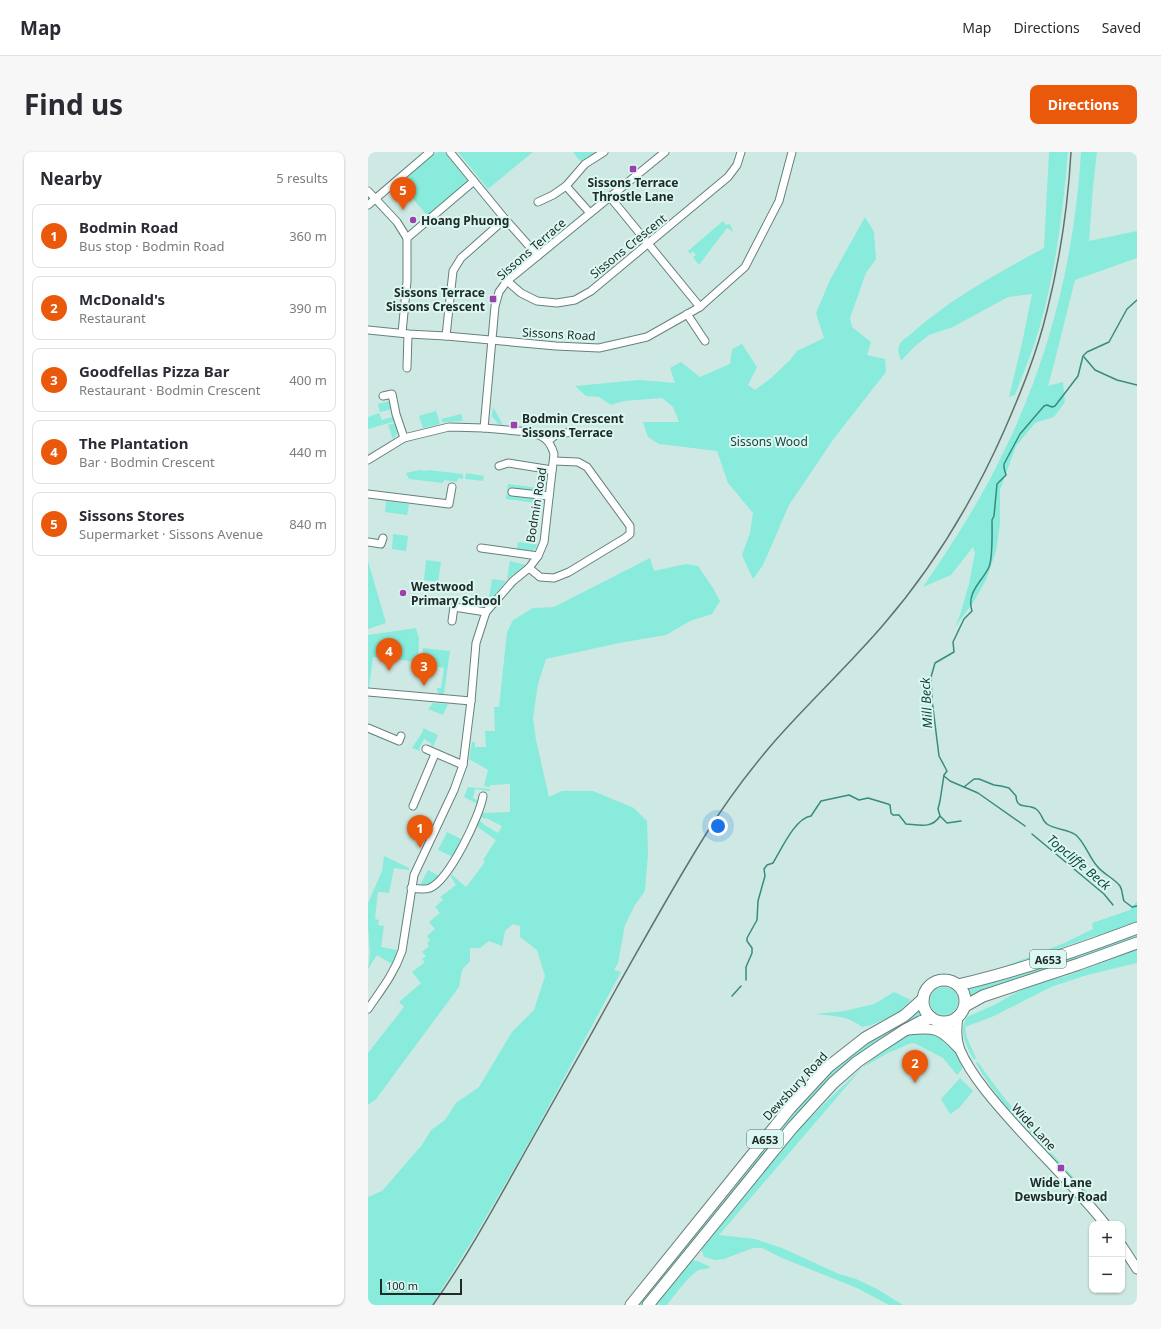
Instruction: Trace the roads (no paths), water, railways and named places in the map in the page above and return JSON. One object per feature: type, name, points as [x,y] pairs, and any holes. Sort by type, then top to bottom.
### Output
[{"type":"highway","name":"Dewsbury Road","points":[[631,1305],[790,1108],[828,1066],[865,1038],[904,1016],[923,999],[928,987],[936,982],[945,980],[954,982],[958,985],[1023,968],[1137,928]]},
{"type":"highway","name":"A653","points":[[648,1305],[792,1128],[833,1084],[857,1062],[905,1030],[920,1022],[933,1019],[947,1022],[958,1017],[965,1006],[983,996],[1086,962],[1137,943]]},
{"type":"highway","points":[[958,985],[964,994],[965,1006]]},
{"type":"highway","points":[[923,999],[923,1006],[926,1013],[933,1019]]},
{"type":"main road","name":"Wide Lane","points":[[958,1017],[956,1028],[957,1039],[960,1050],[970,1068],[997,1105],[1088,1203],[1103,1221]]},
{"type":"main road","name":"Wide Lane","points":[[933,1019],[948,1028],[957,1039]]},
{"type":"main road","points":[[905,1030],[928,1028],[935,1030],[945,1034],[960,1050]]},
{"type":"main road","points":[[1125,1251],[1137,1269]]},
{"type":"street","points":[[368,204],[430,152]]},
{"type":"street","points":[[450,152],[505,219],[538,256]]},
{"type":"street","points":[[538,202],[553,195],[566,186],[585,164],[604,152]]},
{"type":"street","name":"Sissons Terrace","points":[[484,428],[495,306],[499,292],[507,281],[665,152]]},
{"type":"street","name":"Sissons Crescent","points":[[507,281],[521,294],[537,301],[557,304],[576,300],[591,291],[728,177],[737,165],[741,152]]},
{"type":"street","name":"Sissons Road","points":[[368,330],[556,346],[599,348],[647,337],[700,307],[745,267],[779,201],[792,152]]},
{"type":"street","points":[[408,238],[474,181]]},
{"type":"street","points":[[566,186],[590,214]]},
{"type":"street","points":[[368,191],[397,222],[408,238],[405,334],[408,368]]},
{"type":"street","points":[[610,197],[700,307]]},
{"type":"street","points":[[446,336],[453,271],[461,258],[505,219]]},
{"type":"street","points":[[687,314],[705,341]]},
{"type":"street","points":[[383,396],[395,393],[396,414],[404,438]]},
{"type":"street","points":[[368,460],[404,438],[449,427],[529,432],[543,437],[548,441],[557,434],[573,432]]},
{"type":"street","name":"Bodmin Road","points":[[368,1009],[394,972],[402,951],[414,875],[454,790],[463,765],[476,643],[486,612],[513,581],[530,568],[538,556],[544,542],[554,461],[554,454],[548,441]]},
{"type":"street","points":[[530,568],[540,577],[554,578],[569,572],[630,534],[630,526],[587,467],[578,462],[554,461]]},
{"type":"street","points":[[499,466],[508,463],[552,470]]},
{"type":"street","points":[[368,494],[449,504],[452,487]]},
{"type":"street","points":[[512,492],[549,496]]},
{"type":"street","points":[[368,542],[381,544],[383,538]]},
{"type":"street","points":[[481,548],[538,556]]},
{"type":"street","points":[[452,621],[454,607],[486,612]]},
{"type":"street","points":[[368,692],[471,701]]},
{"type":"street","points":[[368,728],[399,741],[401,736]]},
{"type":"street","points":[[426,749],[463,765]]},
{"type":"street","points":[[413,806],[436,754]]},
{"type":"street","points":[[411,888],[429,888],[443,877],[451,867],[477,817],[482,804],[483,796]]},
{"type":"waterway","name":"Mill Beck","points":[[746,980],[746,967],[752,953],[752,948],[747,941],[747,938],[757,920],[758,901],[765,876],[764,869],[767,865],[773,863],[784,843],[799,822],[811,816],[821,801],[849,795],[859,800],[868,798],[890,805],[891,813],[893,815],[899,815],[906,824],[929,825],[940,816],[938,809],[944,775],[947,771],[939,756],[932,700],[931,677],[935,663],[954,652],[953,642],[964,619],[972,611],[971,598],[973,593],[989,567],[992,551],[992,520],[994,516],[997,484],[1006,475],[1004,464],[1020,434],[1044,406],[1055,406],[1078,376],[1083,356],[1087,352],[1109,342],[1127,309],[1137,300]]},
{"type":"waterway","points":[[1084,357],[1095,370],[1117,380],[1137,385]]},
{"type":"waterway","name":"Topcliffe Beck","points":[[944,776],[950,781],[978,793],[1025,826]]},
{"type":"waterway","points":[[964,787],[974,779],[979,779],[994,785],[1009,788],[1016,796],[1018,804],[1033,807],[1040,813],[1047,824],[1076,835],[1097,866],[1120,886],[1124,901],[1132,907],[1137,906]]},
{"type":"waterway","points":[[940,816],[947,823],[961,821]]},
{"type":"waterway","name":"Topcliffe Beck","points":[[1032,834],[1104,894],[1113,905]]},
{"type":"waterway","name":"Mill Beck","points":[[732,996],[741,986]]},
{"type":"railway","points":[[433,1305],[483,1226],[660,912],[694,853],[722,810],[747,775],[774,742],[871,639],[902,602],[936,556],[966,508],[1004,431],[1022,387],[1043,327],[1060,252],[1066,212],[1071,152]]},
{"type":"place","name":"Sissons Terrace Throstle Lane","points":[[633,169]]},
{"type":"place","name":"Sissons Stores","points":[[403,210]]},
{"type":"place","name":"Hoang Phuong","points":[[413,220]]},
{"type":"place","name":"Sissons Terrace Sissons Crescent","points":[[493,299]]},
{"type":"place","name":"Bodmin Crescent Sissons Terrace","points":[[514,425]]},
{"type":"place","name":"Westwood Primary School","points":[[403,593]]},
{"type":"place","name":"The Plantation","points":[[389,671]]},
{"type":"place","name":"Goodfellas Pizza Bar","points":[[424,686]]},
{"type":"place","name":"Bodmin Road","points":[[420,848]]},
{"type":"place","name":"McDonald's","points":[[915,1083]]},
{"type":"place","name":"Wide Lane Dewsbury Road","points":[[1061,1168]]},
{"type":"park label","name":"Sissons Wood","points":[[769,441]]}]
